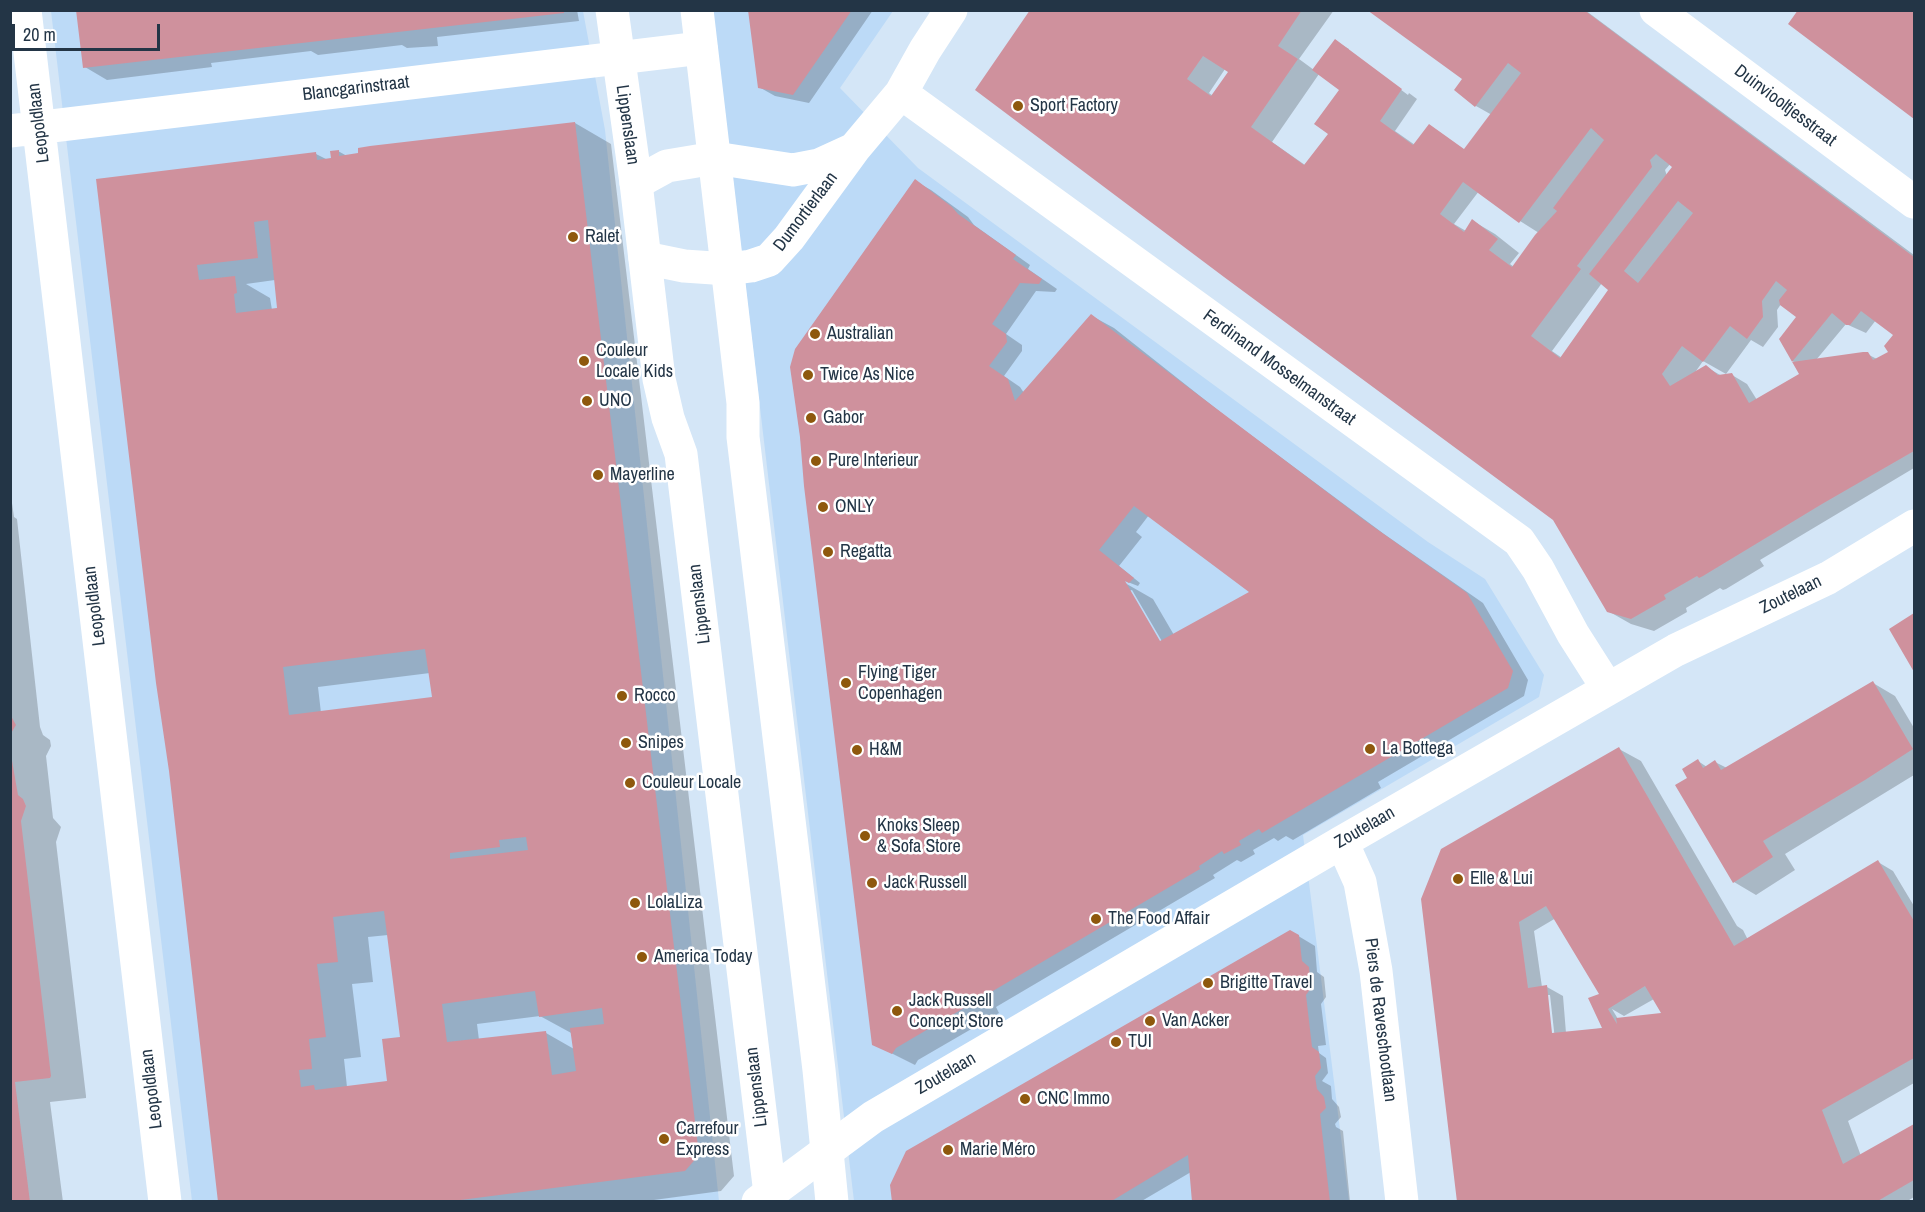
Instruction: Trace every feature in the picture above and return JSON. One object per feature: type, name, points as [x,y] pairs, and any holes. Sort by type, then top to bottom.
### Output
[{"type":"street","name":"Leopoldlaan","points":[[25,10],[25,130],[165,1202]]},
{"type":"street","name":"Lippenslaan","points":[[612,10],[636,183],[659,379],[668,418],[681,454],[766,1199]]},
{"type":"street","points":[[697,10],[743,403],[743,437],[786,790],[832,1202]]},
{"type":"street","name":"Dumortierlaan","points":[[645,258],[684,266],[728,269],[751,266],[769,260],[789,238],[854,149],[901,93],[951,10]]},
{"type":"street","name":"Duinviooltjesstraat","points":[[1656,10],[1914,202]]},
{"type":"street","name":"Blancgarinstraat","points":[[25,130],[701,48]]},
{"type":"street","name":"Ferdinand Mosselmanstraat","points":[[901,93],[1519,541],[1538,569],[1573,634],[1608,689]]},
{"type":"street","name":"Dumortierlaan","points":[[636,183],[667,166],[714,158],[793,170],[819,165],[854,149]]},
{"type":"street","name":"Zoutelaan","points":[[766,1199],[873,1117],[1342,842],[1676,650],[1828,578],[1914,526]]},
{"type":"street","name":"Piers de Raveschootlaan","points":[[1342,842],[1360,882],[1376,971],[1402,1202]]},
{"type":"shaded area","points":[[51,11],[583,11],[605,130],[719,1201],[192,1201]]},
{"type":"shaded area","points":[[713,11],[893,11],[840,88],[918,168],[1428,542],[1485,579],[1544,675],[1539,697],[1303,835],[1349,1201],[854,1201]]},
{"type":"building","points":[[76,10],[564,10],[564,13],[83,68]]},
{"type":"building","points":[[748,10],[852,10],[793,95],[758,88]]},
{"type":"building","points":[[1030,10],[1302,10],[1278,46],[1298,59],[1251,127],[1304,165],[1328,134],[1314,124],[1339,90],[1312,70],[1335,39],[1402,89],[1380,121],[1413,145],[1429,124],[1464,149],[1521,73],[1508,63],[1475,107],[1454,90],[1462,79],[1367,10],[1584,10],[1914,257],[1914,451],[1703,576],[1699,578],[1697,576],[1664,595],[1666,599],[1631,619],[1607,612],[1553,520],[975,90]],"holes":[[[1203,56],[1228,72],[1211,96],[1187,79]],[[1591,128],[1604,140],[1553,208],[1557,211],[1535,235],[1512,267],[1489,250],[1498,239],[1472,219],[1464,232],[1440,214],[1463,182],[1519,223]],[[1656,154],[1672,167],[1589,274],[1608,290],[1560,358],[1531,336],[1581,269],[1577,266],[1652,167],[1650,160]],[[1678,201],[1693,213],[1638,283],[1624,271]],[[1776,281],[1787,290],[1779,300],[1780,305],[1796,317],[1779,339],[1799,374],[1749,403],[1732,373],[1718,375],[1706,365],[1670,386],[1662,374],[1682,346],[1703,362],[1730,326],[1747,339],[1763,317],[1762,301]],[[1861,311],[1893,335],[1884,346],[1888,352],[1873,360],[1868,352],[1863,352],[1792,362],[1832,313],[1846,325],[1850,325]]]},
{"type":"building","points":[[1798,10],[1914,10],[1914,119],[1788,24]]},
{"type":"building","points":[[575,122],[699,1155],[685,1171],[445,1202],[218,1202],[169,771],[156,683],[96,179],[316,152],[317,160],[331,158],[330,151],[339,150],[339,156],[358,153],[358,148]],"holes":[[[268,220],[277,308],[236,313],[235,276],[199,280],[197,265],[258,258],[254,222]],[[425,649],[432,697],[289,715],[283,667]],[[526,837],[528,850],[450,859],[450,853],[500,847],[499,840]],[[384,911],[400,1037],[382,1039],[387,1081],[315,1090],[314,1085],[301,1087],[299,1070],[312,1069],[309,1039],[326,1037],[317,964],[338,962],[333,917]],[[535,991],[539,1017],[602,1008],[604,1024],[570,1028],[576,1071],[552,1075],[546,1031],[447,1042],[442,1004]]]},
{"type":"building","points":[[915,179],[958,214],[1016,255],[1013,259],[1042,279],[1039,284],[1020,283],[992,324],[1006,334],[1007,342],[989,366],[1008,379],[1015,401],[1091,314],[1364,520],[1467,593],[1513,671],[1508,688],[1262,833],[1259,829],[1239,841],[1241,845],[1224,854],[1222,851],[1199,866],[1200,869],[896,1048],[892,1054],[872,1045],[790,367],[795,349]],"holes":[[[1134,506],[1249,592],[1160,641],[1125,581],[1129,583],[1134,578],[1099,550]]]},
{"type":"building","points":[[1914,613],[1914,672],[1889,629]]},
{"type":"building","points":[[1873,681],[1913,749],[1763,841],[1773,857],[1733,883],[1675,785],[1687,778],[1682,769],[1698,759],[1703,768],[1715,760],[1721,770]]},
{"type":"building","points":[[10,714],[16,725],[10,735]]},
{"type":"building","points":[[1619,747],[1734,946],[1878,860],[1914,921],[1914,1058],[1822,1110],[1843,1164],[1914,1124],[1914,1180],[1876,1202],[1457,1202],[1421,899],[1441,849]],"holes":[[[1546,906],[1599,994],[1588,998],[1602,1028],[1552,1033],[1547,985],[1528,988],[1519,922]],[[1645,986],[1661,1013],[1616,1018],[1617,1024],[1608,1009]]]},
{"type":"building","points":[[10,749],[18,795],[26,806],[21,821],[51,1076],[50,1078],[15,1082],[30,1202],[10,1202]]},
{"type":"building","points":[[1290,930],[1299,935],[1302,961],[1309,967],[1311,988],[1306,995],[1312,1047],[1319,1052],[1321,1068],[1315,1076],[1317,1089],[1324,1097],[1326,1108],[1320,1114],[1330,1202],[1192,1202],[1188,1155],[1110,1202],[892,1202],[890,1185],[906,1151]]},
{"type":"place","name":"Sport Factory","points":[[1018,106]]},
{"type":"place","name":"Ralet","points":[[573,237]]},
{"type":"place","name":"Australian","points":[[815,334]]},
{"type":"place","name":"Couleur Locale Kids","points":[[584,361]]},
{"type":"place","name":"Twice As Nice","points":[[808,375]]},
{"type":"place","name":"UNO","points":[[587,401]]},
{"type":"place","name":"Gabor","points":[[811,418]]},
{"type":"place","name":"Pure Interieur","points":[[816,461]]},
{"type":"place","name":"Mayerline","points":[[598,475]]},
{"type":"place","name":"ONLY","points":[[823,507]]},
{"type":"place","name":"Regatta","points":[[828,552]]},
{"type":"place","name":"Flying Tiger Copenhagen","points":[[846,683]]},
{"type":"place","name":"Rocco","points":[[622,696]]},
{"type":"place","name":"Snipes","points":[[626,743]]},
{"type":"place","name":"La Bottega","points":[[1370,749]]},
{"type":"place","name":"H&M","points":[[857,750]]},
{"type":"place","name":"Couleur Locale","points":[[630,783]]},
{"type":"place","name":"Knoks Sleep & Sofa Store","points":[[865,836]]},
{"type":"place","name":"Elle & Lui","points":[[1458,879]]},
{"type":"place","name":"Jack Russell","points":[[872,883]]},
{"type":"place","name":"LolaLiza","points":[[635,903]]},
{"type":"place","name":"The Food Affair","points":[[1096,919]]},
{"type":"place","name":"America Today","points":[[642,957]]},
{"type":"place","name":"Brigitte Travel","points":[[1208,983]]},
{"type":"place","name":"Jack Russell Concept Store","points":[[897,1011]]},
{"type":"place","name":"Van Acker","points":[[1150,1021]]},
{"type":"place","name":"TUI","points":[[1116,1042]]},
{"type":"place","name":"CNC Immo","points":[[1025,1099]]},
{"type":"place","name":"Carrefour Express","points":[[664,1139]]},
{"type":"place","name":"Marie Méro","points":[[948,1150]]}]
